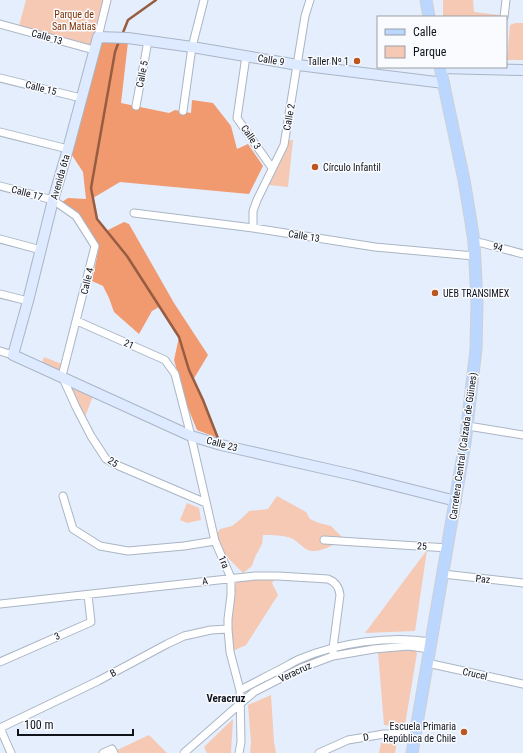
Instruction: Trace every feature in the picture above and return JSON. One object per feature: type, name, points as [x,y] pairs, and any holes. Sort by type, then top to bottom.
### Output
[{"type":"main road","points":[[426,0],[429,16]]},
{"type":"main road","name":"Carretera Central (Calzada de Güines)","points":[[412,753],[468,426],[476,349],[477,303],[474,242],[464,180],[440,68]]},
{"type":"street","name":"Avenida 6ta","points":[[13,355],[107,0]]},
{"type":"street","points":[[183,112],[192,47],[204,0]]},
{"type":"street","name":"Calle 2","points":[[253,228],[254,211],[257,200],[284,146],[305,16],[310,0]]},
{"type":"street","points":[[504,16],[506,0]]},
{"type":"street","name":"Calle 13","points":[[0,24],[94,50]]},
{"type":"street","name":"Calle 9","points":[[98,36],[128,38],[298,65],[444,83]]},
{"type":"street","name":"Calle 5","points":[[136,106],[148,41]]},
{"type":"street","name":"Calle 3","points":[[246,56],[237,118],[272,168]]},
{"type":"street","points":[[499,68],[523,70]]},
{"type":"street","name":"Calle 15","points":[[0,78],[81,98]]},
{"type":"street","points":[[0,132],[68,149]]},
{"type":"street","name":"Calle 17","points":[[0,186],[53,200]]},
{"type":"street","name":"Calle 4","points":[[53,200],[76,216],[95,246],[77,322],[62,376]]},
{"type":"street","name":"Calle 13","points":[[134,213],[253,228],[374,247],[474,256]]},
{"type":"street","points":[[0,239],[41,250]]},
{"type":"street","name":"94","points":[[474,242],[523,254]]},
{"type":"street","points":[[0,294],[28,301]]},
{"type":"street","name":"21","points":[[77,322],[165,360],[175,374]]},
{"type":"street","name":"Calle 23","points":[[0,351],[62,376],[191,436],[221,445],[353,475],[456,501]]},
{"type":"street","name":"1ra","points":[[175,374],[215,540],[231,578],[228,629],[230,652],[240,690],[241,742],[239,753]]},
{"type":"street","name":"25","points":[[62,376],[91,436],[106,459],[206,503]]},
{"type":"street","points":[[468,426],[523,435]]},
{"type":"street","points":[[63,496],[73,529],[100,546],[128,551],[184,546],[215,540]]},
{"type":"street","name":"25","points":[[324,540],[448,548]]},
{"type":"street","name":"Paz","points":[[443,574],[523,583]]},
{"type":"street","name":"A","points":[[0,604],[255,576],[328,579],[333,581],[339,588],[340,595],[333,656]]},
{"type":"street","name":"3","points":[[0,662],[90,622],[88,595]]},
{"type":"street","name":"B","points":[[0,728],[98,681],[166,644],[184,636],[211,630],[228,629]]},
{"type":"street","name":"Veracruz","points":[[240,690],[300,659],[333,648],[387,640],[419,640],[430,645]]},
{"type":"street","name":"Veracruz","points":[[184,753],[254,692],[301,668],[333,656],[400,646],[430,645]]},
{"type":"street","name":"Crucel","points":[[427,663],[523,684]]},
{"type":"street","points":[[0,728],[11,753]]},
{"type":"street","name":"D","points":[[319,753],[348,740],[384,734],[416,734]]},
{"type":"street","points":[[104,753],[113,751]]},
{"type":"green space","name":"Parque de San Matías","points":[[26,0],[103,0],[92,45],[19,26]]},
{"type":"green space","points":[[443,0],[473,0],[474,12],[499,15],[499,16],[443,16]]},
{"type":"green space","points":[[515,23],[523,23],[523,60],[507,60],[510,25]]},
{"type":"green space","points":[[289,140],[293,140],[288,187],[269,185],[286,151]]},
{"type":"green space","points":[[44,357],[62,364],[59,371],[42,363]]},
{"type":"green space","points":[[69,386],[93,396],[85,417]]},
{"type":"green space","points":[[277,496],[306,512],[310,519],[331,526],[342,537],[341,541],[324,549],[310,551],[290,538],[263,535],[262,544],[252,566],[243,573],[224,554],[217,537],[218,532],[220,529],[232,526],[249,511],[268,509]]},
{"type":"green space","points":[[187,503],[199,508],[201,520],[187,523],[180,520]]},
{"type":"green space","points":[[427,550],[415,631],[365,633]]},
{"type":"green space","points":[[262,579],[274,580],[272,583],[278,595],[246,645],[233,651],[231,616],[237,581]]},
{"type":"green space","points":[[412,650],[417,653],[405,725],[402,727],[384,725],[378,652]]},
{"type":"green space","points":[[271,695],[276,753],[250,753],[251,742],[248,705]]},
{"type":"green space","points":[[233,719],[231,753],[207,753],[204,747]]},
{"type":"green space","points":[[149,735],[167,753],[119,753],[117,750]]},
{"type":"green space","points":[[397,741],[395,753],[379,753],[381,743]]},
{"type":"shaded area","points":[[99,40],[128,42],[121,103],[169,113],[175,110],[191,113],[192,100],[213,103],[231,126],[237,149],[248,144],[263,166],[249,194],[120,182],[93,198],[97,219],[106,231],[124,222],[129,224],[174,303],[208,355],[193,380],[203,400],[218,438],[197,430],[188,408],[174,360],[179,337],[159,307],[152,311],[139,334],[114,312],[103,286],[92,281],[99,247],[77,213],[62,202],[68,198],[86,199],[83,172],[70,152]]},
{"type":"waterway","points":[[122,35],[128,20],[156,0]]},
{"type":"waterway","points":[[119,41],[115,52],[91,188],[97,219],[127,256],[179,337],[189,370],[203,400],[219,441]]},
{"type":"place","name":"Taller Nº 1","points":[[357,61]]},
{"type":"place","name":"Círculo Infantil","points":[[315,167]]},
{"type":"place","name":"UEB TRANSIMEX","points":[[435,293]]},
{"type":"place","name":"Escuela Primaria República de Chile","points":[[464,732]]},
{"type":"district","name":"Veracruz","points":[[226,698]]}]
